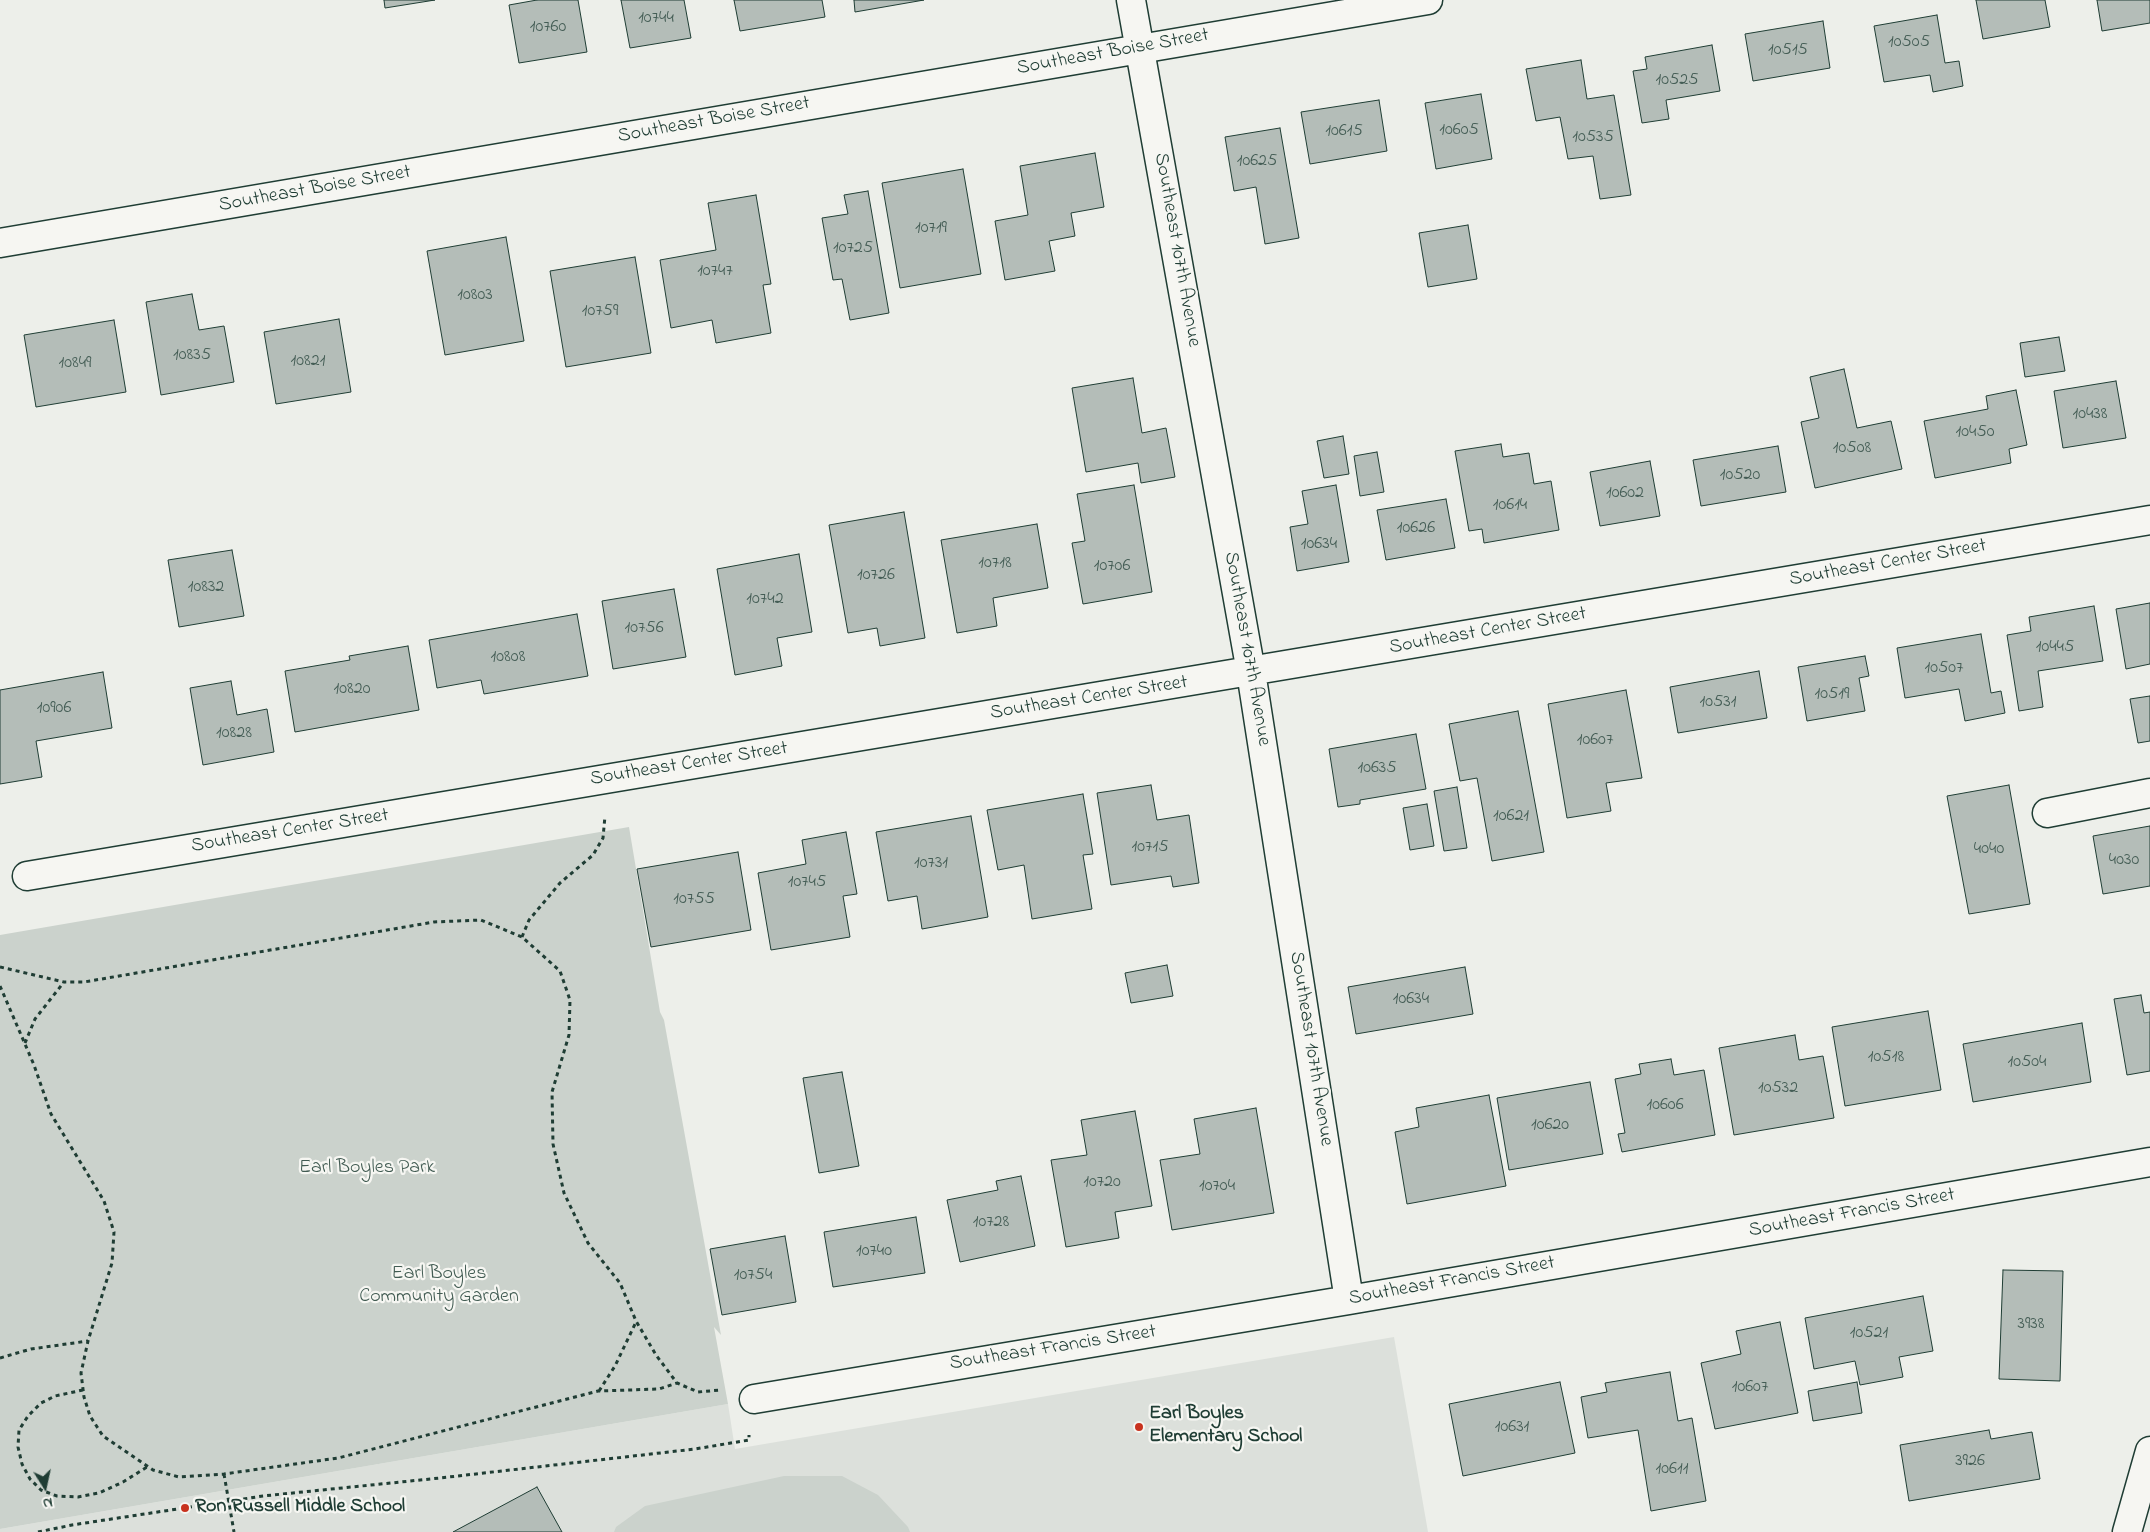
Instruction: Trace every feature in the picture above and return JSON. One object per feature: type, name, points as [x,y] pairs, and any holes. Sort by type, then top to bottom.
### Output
[{"type":"street","name":"Southeast 107th Avenue","points":[[1131,0],[1251,672],[1349,1300]]},
{"type":"street","name":"Southeast Boise Street","points":[[0,244],[1428,0]]},
{"type":"street","name":"Southeast Center Street","points":[[27,876],[2150,520]]},
{"type":"street","points":[[2047,813],[2150,793]]},
{"type":"street","name":"Southeast Francis Street","points":[[754,1398],[1349,1300],[2150,1162]]},
{"type":"street","points":[[2127,1532],[2150,1451]]},
{"type":"path","points":[[522,937],[529,920],[560,883],[593,855],[603,838],[608,779]]},
{"type":"path","points":[[0,967],[64,982],[84,982],[434,922],[481,920],[522,937],[560,971],[570,1000],[569,1035],[552,1092],[553,1144],[564,1193],[588,1243],[620,1283],[636,1321],[656,1355],[677,1383],[698,1392],[736,1388],[754,1398],[749,1440],[694,1449],[229,1500],[72,1524],[38,1532]]},
{"type":"path","points":[[24,1044],[34,1019],[64,982]]},
{"type":"path","points":[[0,986],[51,1114],[104,1201],[114,1232],[112,1263],[88,1341],[81,1373],[83,1390],[90,1416],[103,1436],[147,1467],[179,1477],[224,1474],[338,1458],[598,1391],[659,1389],[677,1383]]},
{"type":"path","points":[[598,1391],[615,1366],[636,1321]]},
{"type":"path","points":[[0,1358],[31,1350],[88,1341]]},
{"type":"path","points":[[83,1390],[55,1396],[41,1403],[28,1416],[19,1430],[18,1446],[22,1464],[30,1479],[41,1490],[57,1496],[78,1497],[98,1493],[123,1482],[147,1467]]},
{"type":"path","points":[[224,1474],[234,1532]]},
{"type":"shaded area","name":"Earl Boyles Elementary School","points":[[1394,1337],[1428,1532],[0,1532],[0,1529],[728,1404],[735,1449]]},
{"type":"green space","name":"Earl Boyles Park","points":[[629,827],[660,1012],[664,1020],[721,1335],[714,1327],[728,1404],[0,1529],[0,935]]},
{"type":"green space","points":[[784,1476],[842,1476],[878,1495],[908,1527],[910,1532],[614,1532],[616,1527],[645,1506]]},
{"type":"building","points":[[384,0],[435,0],[385,8]]},
{"type":"building","points":[[537,0],[578,0],[587,52],[519,63],[509,5]]},
{"type":"building","points":[[621,0],[684,0],[691,38],[630,48]]},
{"type":"building","points":[[734,0],[822,0],[825,17],[740,31]]},
{"type":"building","points":[[854,0],[924,0],[855,12]]},
{"type":"building","points":[[1976,0],[2045,0],[2050,27],[1983,39]]},
{"type":"building","points":[[2097,0],[2150,0],[2150,23],[2102,31]]},
{"type":"building","points":[[1937,15],[1945,63],[1959,61],[1963,86],[1933,92],[1930,75],[1884,82],[1874,26]]},
{"type":"building","points":[[1823,21],[1830,68],[1753,81],[1745,34]]},
{"type":"building","points":[[1712,45],[1720,91],[1666,100],[1669,119],[1642,123],[1633,71],[1647,69],[1645,57]]},
{"type":"building","points":[[1581,60],[1587,99],[1614,95],[1631,195],[1600,199],[1593,156],[1568,159],[1560,117],[1536,121],[1526,69]]},
{"type":"building","points":[[1481,94],[1492,159],[1436,169],[1425,103]]},
{"type":"building","points":[[1379,100],[1387,151],[1310,164],[1301,112]]},
{"type":"building","points":[[1280,128],[1299,238],[1265,244],[1256,187],[1234,191],[1225,137]]},
{"type":"building","points":[[1095,153],[1104,207],[1071,213],[1075,236],[1049,241],[1055,271],[1005,280],[995,221],[1028,215],[1020,166]]},
{"type":"building","points":[[963,169],[981,274],[900,288],[882,183]]},
{"type":"building","points":[[868,191],[889,313],[850,320],[842,279],[833,280],[822,218],[848,214],[844,195]]},
{"type":"building","points":[[756,195],[771,284],[763,285],[771,333],[716,343],[712,320],[671,328],[660,260],[716,250],[708,203]]},
{"type":"building","points":[[1468,225],[1477,279],[1428,287],[1419,233]]},
{"type":"building","points":[[506,237],[524,341],[445,355],[427,251]]},
{"type":"building","points":[[635,257],[651,353],[566,367],[550,271]]},
{"type":"building","points":[[192,294],[199,330],[224,326],[234,382],[161,395],[146,302]]},
{"type":"building","points":[[339,319],[351,392],[276,404],[264,332]]},
{"type":"building","points":[[114,320],[126,392],[36,407],[24,335]]},
{"type":"building","points":[[2059,337],[2065,371],[2025,377],[2020,343]]},
{"type":"building","points":[[1844,369],[1857,428],[1891,421],[1902,469],[1815,488],[1801,422],[1819,418],[1810,377]]},
{"type":"building","points":[[1133,378],[1142,433],[1166,428],[1175,477],[1141,483],[1138,463],[1086,472],[1072,388]]},
{"type":"building","points":[[2116,381],[2126,438],[2063,448],[2054,391]]},
{"type":"building","points":[[2016,390],[2027,445],[2009,449],[2011,463],[1935,478],[1924,421],[1988,409],[1986,396]]},
{"type":"building","points":[[1343,436],[1349,474],[1324,478],[1317,441]]},
{"type":"building","points":[[1501,444],[1503,457],[1529,453],[1534,484],[1551,481],[1559,530],[1484,543],[1482,529],[1469,531],[1455,451]]},
{"type":"building","points":[[1778,446],[1786,492],[1701,506],[1693,460]]},
{"type":"building","points":[[1377,452],[1384,492],[1360,496],[1354,456]]},
{"type":"building","points":[[1650,461],[1660,516],[1600,526],[1590,472]]},
{"type":"building","points":[[1134,485],[1152,592],[1083,604],[1072,543],[1085,541],[1077,494]]},
{"type":"building","points":[[1336,485],[1349,562],[1297,571],[1290,527],[1308,524],[1302,491]]},
{"type":"building","points":[[1446,499],[1455,548],[1386,560],[1377,510]]},
{"type":"building","points":[[904,512],[925,638],[880,646],[877,628],[848,633],[829,525]]},
{"type":"building","points":[[1037,524],[1048,588],[993,598],[997,626],[957,633],[941,540]]},
{"type":"building","points":[[232,550],[244,616],[179,627],[168,560]]},
{"type":"building","points":[[799,554],[812,632],[777,638],[782,666],[735,675],[717,569]]},
{"type":"building","points":[[674,589],[686,657],[613,669],[602,601]]},
{"type":"building","points":[[2150,603],[2150,664],[2126,669],[2116,609]]},
{"type":"building","points":[[2094,606],[2103,661],[2038,671],[2043,707],[2019,711],[2007,635],[2031,631],[2029,617]]},
{"type":"building","points":[[577,614],[588,676],[484,694],[481,680],[437,688],[429,640]]},
{"type":"building","points":[[1981,634],[1991,693],[2001,691],[2005,713],[1965,721],[1959,689],[1905,698],[1897,648]]},
{"type":"building","points":[[408,646],[419,710],[295,732],[285,671],[350,660],[349,656]]},
{"type":"building","points":[[1865,656],[1869,676],[1859,678],[1865,711],[1807,721],[1798,667]]},
{"type":"building","points":[[1759,671],[1767,718],[1678,733],[1670,687]]},
{"type":"building","points":[[103,672],[112,728],[36,741],[42,777],[0,784],[0,690]]},
{"type":"building","points":[[231,681],[237,715],[267,709],[274,752],[203,765],[190,688]]},
{"type":"building","points":[[1626,690],[1642,778],[1606,783],[1611,811],[1567,818],[1548,704]]},
{"type":"building","points":[[2150,696],[2150,741],[2138,743],[2130,699]]},
{"type":"building","points":[[1518,711],[1544,852],[1492,861],[1477,778],[1460,781],[1449,724]]},
{"type":"building","points":[[1416,734],[1426,789],[1360,800],[1360,804],[1338,807],[1329,749]]},
{"type":"building","points":[[1151,785],[1157,820],[1189,815],[1199,883],[1173,887],[1171,876],[1111,885],[1097,793]]},
{"type":"building","points":[[2009,785],[2030,904],[1969,914],[1947,796]]},
{"type":"building","points":[[1457,787],[1467,848],[1444,851],[1434,791]]},
{"type":"building","points":[[1083,794],[1093,854],[1083,855],[1092,909],[1032,919],[1024,865],[998,870],[987,810]]},
{"type":"building","points":[[1427,804],[1434,846],[1410,850],[1403,808]]},
{"type":"building","points":[[971,816],[988,917],[922,929],[917,896],[888,901],[876,832]]},
{"type":"building","points":[[2150,826],[2150,886],[2103,894],[2093,836]]},
{"type":"building","points":[[846,832],[857,894],[843,896],[850,937],[771,950],[758,873],[806,864],[802,840]]},
{"type":"building","points":[[738,852],[751,930],[651,947],[637,869]]},
{"type":"building","points":[[1167,965],[1173,996],[1131,1003],[1125,973]]},
{"type":"building","points":[[1465,967],[1473,1014],[1356,1034],[1348,987]]},
{"type":"building","points":[[2141,995],[2144,1013],[2150,1012],[2150,1071],[2127,1075],[2114,999]]},
{"type":"building","points":[[1928,1011],[1941,1090],[1845,1106],[1832,1027]]},
{"type":"building","points":[[2082,1023],[2091,1082],[1973,1102],[1963,1044]]},
{"type":"building","points":[[1795,1035],[1799,1060],[1823,1056],[1834,1118],[1734,1135],[1719,1048]]},
{"type":"building","points":[[1671,1059],[1674,1075],[1704,1070],[1715,1135],[1622,1152],[1618,1134],[1625,1133],[1615,1079],[1641,1074],[1639,1064]]},
{"type":"building","points":[[842,1072],[859,1166],[819,1173],[803,1078]]},
{"type":"building","points":[[1590,1082],[1603,1154],[1509,1170],[1497,1098]]},
{"type":"building","points":[[1489,1095],[1506,1186],[1407,1204],[1395,1132],[1419,1127],[1416,1108]]},
{"type":"building","points":[[1256,1108],[1274,1213],[1172,1230],[1160,1160],[1200,1154],[1194,1119]]},
{"type":"building","points":[[1135,1111],[1152,1206],[1115,1212],[1119,1238],[1066,1247],[1051,1160],[1087,1155],[1081,1120]]},
{"type":"building","points":[[1021,1176],[1035,1246],[960,1262],[947,1200],[998,1190],[996,1181]]},
{"type":"building","points":[[916,1217],[925,1273],[833,1287],[824,1232]]},
{"type":"building","points":[[785,1236],[796,1302],[722,1315],[710,1249]]},
{"type":"building","points":[[2003,1270],[2063,1271],[2060,1381],[1999,1379]]},
{"type":"building","points":[[1923,1296],[1933,1351],[1899,1357],[1903,1377],[1860,1385],[1855,1361],[1814,1369],[1805,1318]]},
{"type":"building","points":[[1780,1322],[1798,1413],[1715,1429],[1701,1363],[1741,1354],[1736,1331]]},
{"type":"building","points":[[1670,1372],[1678,1421],[1692,1418],[1706,1501],[1651,1511],[1638,1430],[1588,1438],[1581,1397],[1607,1392],[1605,1383]]},
{"type":"building","points":[[1560,1382],[1575,1453],[1463,1476],[1449,1404]]},
{"type":"building","points":[[1857,1382],[1862,1413],[1813,1421],[1808,1391]]},
{"type":"building","points":[[1989,1430],[1991,1439],[2032,1432],[2040,1479],[1909,1501],[1900,1445]]},
{"type":"building","points":[[537,1487],[562,1532],[453,1532]]},
{"type":"place","name":"Earl Boyles Elementary School","points":[[1139,1427]]},
{"type":"place","name":"Ron Russell Middle School","points":[[185,1508]]},
{"type":"park label","name":"Earl Boyles Community Garden","points":[[439,1286]]}]
